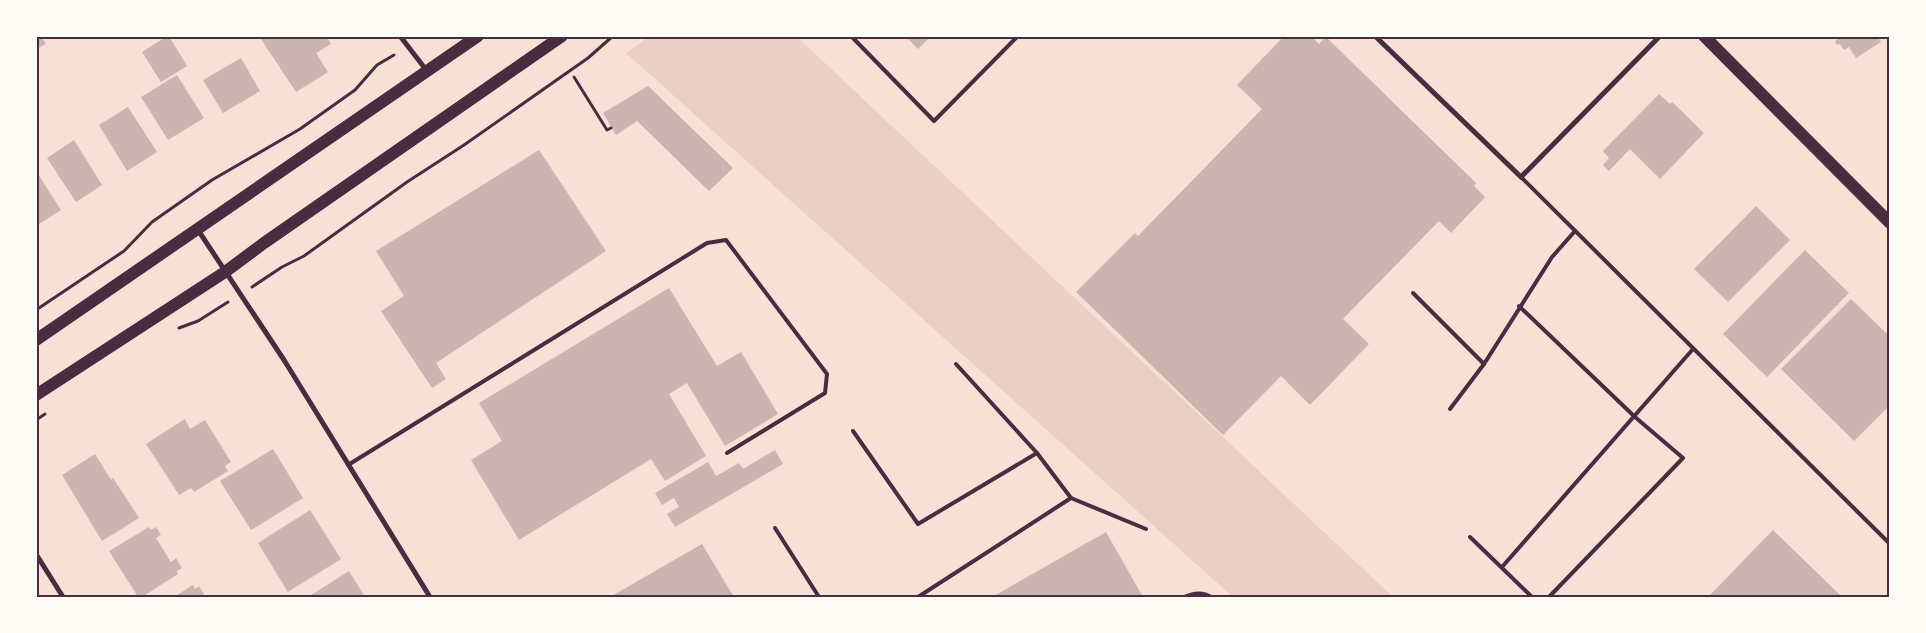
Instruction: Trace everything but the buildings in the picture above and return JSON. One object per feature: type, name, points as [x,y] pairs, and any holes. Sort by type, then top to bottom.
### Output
[{"type":"main road","points":[[36,340],[478,36]]},
{"type":"main road","points":[[36,395],[225,272],[562,36]]},
{"type":"main road","points":[[1704,36],[1889,221]]},
{"type":"street","points":[[400,36],[427,72]]},
{"type":"street","points":[[1375,36],[1521,177],[1660,36]]},
{"type":"street","points":[[198,230],[284,360],[430,597]]},
{"type":"street","points":[[36,554],[63,597]]},
{"type":"lane","points":[[851,36],[934,121],[1018,36]]},
{"type":"lane","points":[[1521,177],[1890,544]]},
{"type":"lane","points":[[1450,409],[1484,364],[1519,306],[1552,257],[1576,231]]},
{"type":"lane","points":[[348,465],[707,243],[726,240],[827,374],[825,393],[727,453]]},
{"type":"lane","points":[[1413,293],[1484,364]]},
{"type":"lane","points":[[1519,306],[1635,417],[1683,458],[1549,597]]},
{"type":"lane","points":[[1502,567],[1694,349]]},
{"type":"lane","points":[[956,364],[1037,453],[1071,498],[1146,529]]},
{"type":"lane","points":[[852,431],[918,524],[1037,453]]},
{"type":"lane","points":[[918,597],[1071,498]]},
{"type":"lane","points":[[775,528],[820,597]]},
{"type":"lane","points":[[1470,537],[1532,597]]},
{"type":"lane","points":[[1184,597],[1194,593],[1206,594],[1211,597]]},
{"type":"path","points":[[267,277],[304,256],[407,182],[464,145],[588,58],[613,36]]},
{"type":"path","points":[[36,310],[124,251],[152,222],[212,180],[308,123],[354,90],[377,66],[388,59]]},
{"type":"path","points":[[574,77],[607,130],[611,128]]},
{"type":"path","points":[[198,322],[212,313]]},
{"type":"shaded area","points":[[650,36],[796,36],[1393,597],[1233,597],[626,53]]}]
